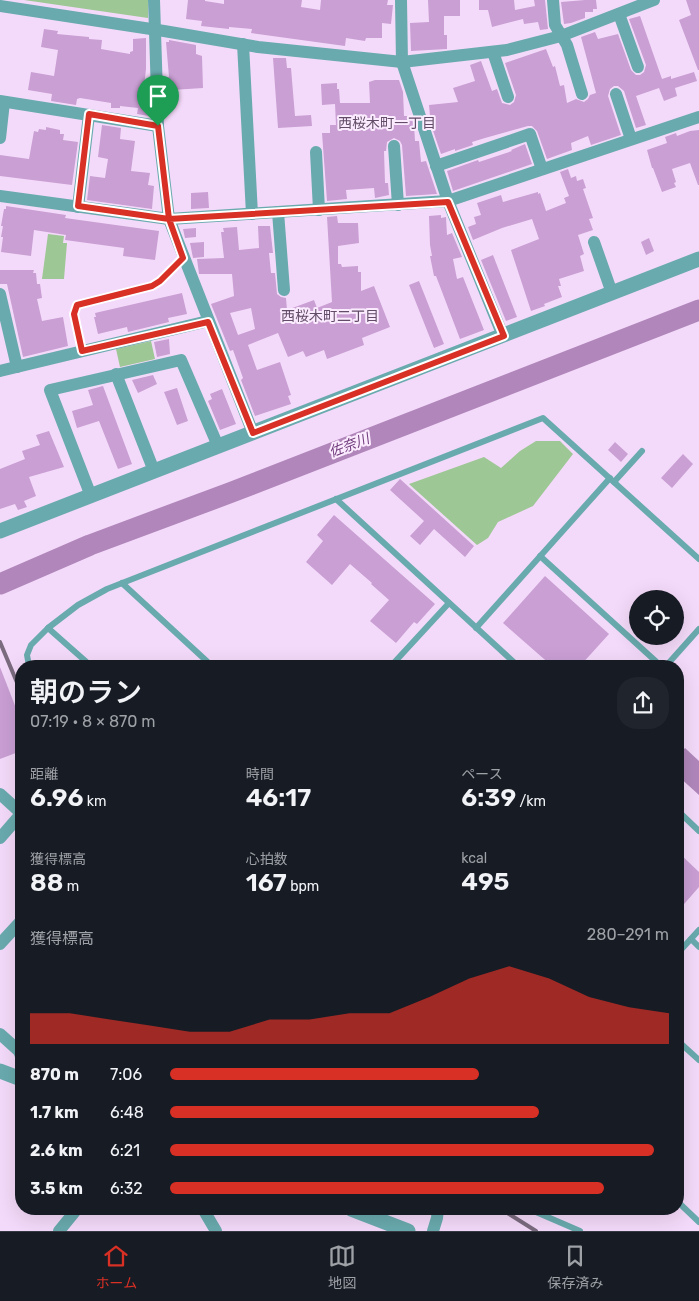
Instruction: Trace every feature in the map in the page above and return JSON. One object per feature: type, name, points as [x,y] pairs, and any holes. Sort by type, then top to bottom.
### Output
[{"type":"street","points":[[154,0],[158,126],[169,219],[253,433]]},
{"type":"street","points":[[402,0],[402,62],[448,202],[504,336]]},
{"type":"street","points":[[554,0],[555,25],[567,45],[582,94]]},
{"type":"street","points":[[0,6],[243,44],[402,62],[507,50],[562,36],[651,1]]},
{"type":"street","points":[[619,14],[638,67]]},
{"type":"street","points":[[243,44],[252,214]]},
{"type":"street","points":[[493,52],[508,97]]},
{"type":"street","points":[[616,94],[631,139]]},
{"type":"street","points":[[0,138],[2,102],[158,126]]},
{"type":"street","points":[[78,206],[89,114]]},
{"type":"street","points":[[0,196],[169,219],[448,202],[699,117]]},
{"type":"street","points":[[436,166],[530,134],[542,169]]},
{"type":"street","points":[[394,146],[398,205]]},
{"type":"street","points":[[316,152],[319,210]]},
{"type":"street","points":[[278,212],[284,290]]},
{"type":"street","points":[[594,242],[612,293]]},
{"type":"street","points":[[0,531],[699,259]]},
{"type":"street","points":[[0,294],[17,367]]},
{"type":"street","points":[[0,371],[208,322]]},
{"type":"street","points":[[91,496],[50,390],[181,360],[218,446]]},
{"type":"street","points":[[116,374],[154,471]]},
{"type":"street","points":[[0,794],[15,808]]},
{"type":"street","points":[[0,838],[15,821]]},
{"type":"street","points":[[0,944],[15,930]]},
{"type":"street","points":[[0,1034],[15,1047]]},
{"type":"street","points":[[0,1071],[15,1074]]},
{"type":"street","points":[[59,1231],[73,1215]]},
{"type":"street","points":[[207,1215],[216,1231]]},
{"type":"street","points":[[367,1215],[408,1231]]},
{"type":"street","points":[[433,1231],[437,1215]]},
{"type":"lane","points":[[82,351],[74,314],[77,305],[152,286],[160,281],[183,258]]},
{"type":"lane","points":[[28,660],[27,655],[31,645],[48,628],[78,604],[122,583],[544,418],[699,559]]},
{"type":"lane","points":[[476,628],[540,556],[642,451]]},
{"type":"lane","points":[[336,499],[511,660]]},
{"type":"lane","points":[[540,556],[654,660]]},
{"type":"lane","points":[[122,583],[205,660]]},
{"type":"lane","points":[[397,660],[449,603]]},
{"type":"lane","points":[[48,628],[83,660]]},
{"type":"lane","points":[[671,660],[699,629]]},
{"type":"lane","points":[[684,817],[699,831]]},
{"type":"lane","points":[[684,947],[699,930]]},
{"type":"lane","points":[[691,939],[699,947]]},
{"type":"lane","points":[[684,1046],[699,1060]]},
{"type":"lane","points":[[684,1208],[699,1222]]},
{"type":"lane","points":[[543,1215],[580,1231]]},
{"type":"green space","points":[[24,0],[148,0],[148,18]]},
{"type":"green space","points":[[48,234],[64,236],[63,243],[67,243],[64,279],[42,279]]},
{"type":"green space","points":[[151,341],[155,359],[120,367],[116,349]]},
{"type":"green space","points":[[536,441],[560,441],[573,454],[533,506],[498,522],[488,538],[477,545],[409,484],[484,457],[501,468],[520,451]]},
{"type":"shaded area","points":[[685,748],[699,761],[699,795],[684,781]]},
{"type":"building","points":[[188,0],[205,0],[224,4],[224,0],[302,0],[301,7],[320,10],[321,0],[388,0],[387,5],[393,5],[391,24],[382,23],[382,38],[366,38],[365,41],[346,38],[345,46],[251,33],[252,29],[201,26],[202,21],[186,19]]},
{"type":"building","points":[[428,0],[460,0],[460,16],[444,16],[444,35],[447,35],[447,49],[411,51],[410,23],[429,22]]},
{"type":"building","points":[[479,0],[514,0],[515,10],[535,6],[534,0],[545,0],[548,29],[540,30],[538,22],[524,24],[523,19],[492,27],[488,10],[479,10]]},
{"type":"building","points":[[596,0],[597,9],[593,9],[593,12],[585,12],[585,18],[564,24],[561,2]]},
{"type":"building","points":[[686,0],[699,0],[699,70],[679,20],[691,15]]},
{"type":"building","points":[[640,16],[662,79],[671,76],[671,79],[694,72],[697,81],[675,88],[677,96],[664,101],[659,88],[636,96],[646,125],[636,128],[624,91],[618,86],[614,86],[610,89],[608,96],[621,135],[591,145],[588,136],[571,143],[572,150],[547,159],[537,131],[532,126],[528,126],[472,142],[473,145],[441,154],[428,116],[430,116],[429,105],[458,102],[453,88],[475,81],[470,65],[481,61],[492,91],[497,89],[502,103],[510,105],[514,102],[516,95],[505,63],[546,49],[553,67],[555,66],[560,86],[564,85],[567,103],[576,99],[584,102],[590,95],[596,93],[581,37],[595,32],[598,39],[618,34],[631,70],[636,75],[640,75],[644,72],[646,65],[629,19]]},
{"type":"building","points":[[44,29],[58,31],[57,34],[102,40],[101,49],[130,54],[133,51],[133,39],[146,38],[146,69],[142,105],[149,105],[149,116],[137,114],[138,108],[120,106],[120,108],[111,108],[111,103],[80,98],[77,99],[76,105],[51,101],[52,94],[28,90],[31,72],[54,76],[58,50],[41,47]]},
{"type":"building","points":[[169,40],[196,45],[196,54],[202,56],[203,88],[172,90],[172,86],[167,86],[166,77],[169,77],[166,42],[169,42]]},
{"type":"building","points":[[273,58],[286,58],[287,68],[291,68],[295,116],[311,115],[312,126],[278,128]]},
{"type":"building","points":[[375,80],[399,80],[403,92],[404,116],[411,116],[414,125],[415,141],[419,141],[421,162],[426,161],[437,194],[406,196],[402,145],[400,141],[394,138],[387,142],[386,151],[384,151],[385,183],[388,183],[389,195],[375,198],[374,188],[346,190],[347,199],[327,201],[322,133],[330,133],[330,125],[336,125],[335,104],[322,105],[321,84],[337,83],[340,103],[370,103],[369,82]]},
{"type":"building","points":[[102,125],[121,128],[120,139],[135,141],[131,171],[150,173],[148,185],[154,186],[152,209],[87,200],[90,176],[105,178],[108,159],[98,157]]},
{"type":"building","points":[[46,127],[60,130],[60,134],[64,134],[63,140],[78,142],[72,185],[0,176],[0,155],[29,159],[34,131],[38,132],[39,129],[46,130]]},
{"type":"building","points":[[699,130],[699,185],[690,163],[672,169],[676,187],[662,192],[647,150],[667,143],[665,137],[676,133],[677,136]]},
{"type":"building","points":[[525,144],[532,164],[453,191],[447,171],[512,151]]},
{"type":"building","points":[[568,169],[571,178],[576,176],[577,181],[583,179],[586,188],[583,189],[593,218],[589,219],[593,230],[578,235],[584,254],[580,256],[584,271],[559,279],[561,286],[558,286],[562,297],[531,311],[511,250],[539,239],[532,219],[502,228],[473,240],[468,227],[476,224],[474,217],[481,215],[477,203],[501,195],[503,202],[538,192],[546,211],[566,203],[564,198],[569,196],[560,172]]},
{"type":"building","points":[[208,192],[209,208],[191,209],[191,193]]},
{"type":"building","points":[[6,206],[66,215],[65,218],[159,231],[155,260],[123,256],[124,248],[65,240],[66,235],[34,230],[31,256],[1,252],[3,226],[1,226]]},
{"type":"building","points":[[441,215],[441,218],[446,217],[447,235],[452,233],[462,257],[453,259],[457,279],[463,277],[484,330],[460,339],[436,276],[434,276],[430,256],[432,256],[429,216]]},
{"type":"building","points":[[337,216],[338,223],[358,223],[359,243],[338,246],[338,264],[341,264],[342,267],[358,266],[358,272],[361,272],[361,291],[374,286],[390,327],[362,338],[364,345],[327,359],[324,350],[306,357],[303,351],[288,357],[278,333],[248,345],[257,370],[280,362],[291,395],[288,396],[291,404],[255,416],[241,380],[243,378],[233,350],[230,351],[211,304],[234,296],[232,274],[199,274],[197,259],[224,258],[221,232],[224,232],[223,228],[237,227],[239,250],[259,248],[258,226],[270,226],[273,253],[269,253],[271,273],[275,273],[277,294],[286,298],[287,310],[314,300],[317,308],[332,302],[327,217]],"holes":[[[251,308],[255,329],[238,335],[230,313]]]},
{"type":"building","points":[[196,228],[196,237],[185,238],[183,229]]},
{"type":"building","points":[[649,238],[654,251],[646,255],[641,242]]},
{"type":"building","points":[[204,242],[204,257],[193,258],[190,243]]},
{"type":"building","points":[[493,255],[517,317],[506,321],[481,260]]},
{"type":"building","points":[[0,270],[34,270],[33,273],[36,273],[37,284],[40,284],[42,298],[37,299],[42,321],[63,317],[68,346],[23,357],[7,284],[0,284]]},
{"type":"building","points":[[419,281],[444,344],[434,348],[409,285]]},
{"type":"building","points":[[182,293],[187,314],[168,318],[169,322],[128,332],[127,327],[98,334],[94,317],[96,317],[95,313]]},
{"type":"building","points":[[169,339],[170,354],[157,357],[154,342]]},
{"type":"building","points":[[153,375],[157,384],[138,393],[132,380]]},
{"type":"building","points":[[103,386],[132,464],[118,469],[99,421],[77,428],[72,411],[93,405],[88,390]]},
{"type":"building","points":[[177,388],[188,421],[177,425],[164,392]]},
{"type":"building","points":[[222,389],[236,424],[220,430],[208,401],[212,399],[210,394]]},
{"type":"building","points":[[49,431],[64,467],[29,477],[36,496],[24,501],[27,507],[18,510],[15,504],[0,509],[0,469],[25,459],[22,451],[40,445],[36,435]]},
{"type":"building","points":[[615,442],[628,454],[621,462],[608,450]]},
{"type":"building","points":[[683,454],[693,464],[672,488],[661,478]]},
{"type":"building","points":[[400,479],[474,546],[465,557],[434,529],[420,545],[410,536],[424,521],[390,490]]},
{"type":"building","points":[[334,515],[435,604],[417,624],[414,622],[396,643],[370,621],[389,600],[372,583],[350,564],[332,585],[306,562],[323,541],[317,535]]},
{"type":"building","points":[[545,576],[609,634],[585,660],[545,660],[503,623]]},
{"type":"building","points":[[0,667],[15,706],[15,753],[0,759]]},
{"type":"building","points":[[684,858],[699,872],[699,887],[684,904]]},
{"type":"waterway","name":"佐奈川","points":[[0,584],[90,545],[232,492],[699,310]]},
{"type":"railway","points":[[0,642],[15,678]]},
{"type":"railway","points":[[511,1215],[536,1231]]},
{"type":"district","name":"西桜木町一丁目","points":[[387,123]]},
{"type":"district","name":"西桜木町二丁目","points":[[330,316]]},
{"type":"route","points":[[158,126],[89,114],[78,206],[169,219],[448,202],[504,336],[253,433],[208,322],[82,351],[74,317],[74,310],[77,305],[152,286],[160,281],[183,258],[169,219],[158,126]]}]
